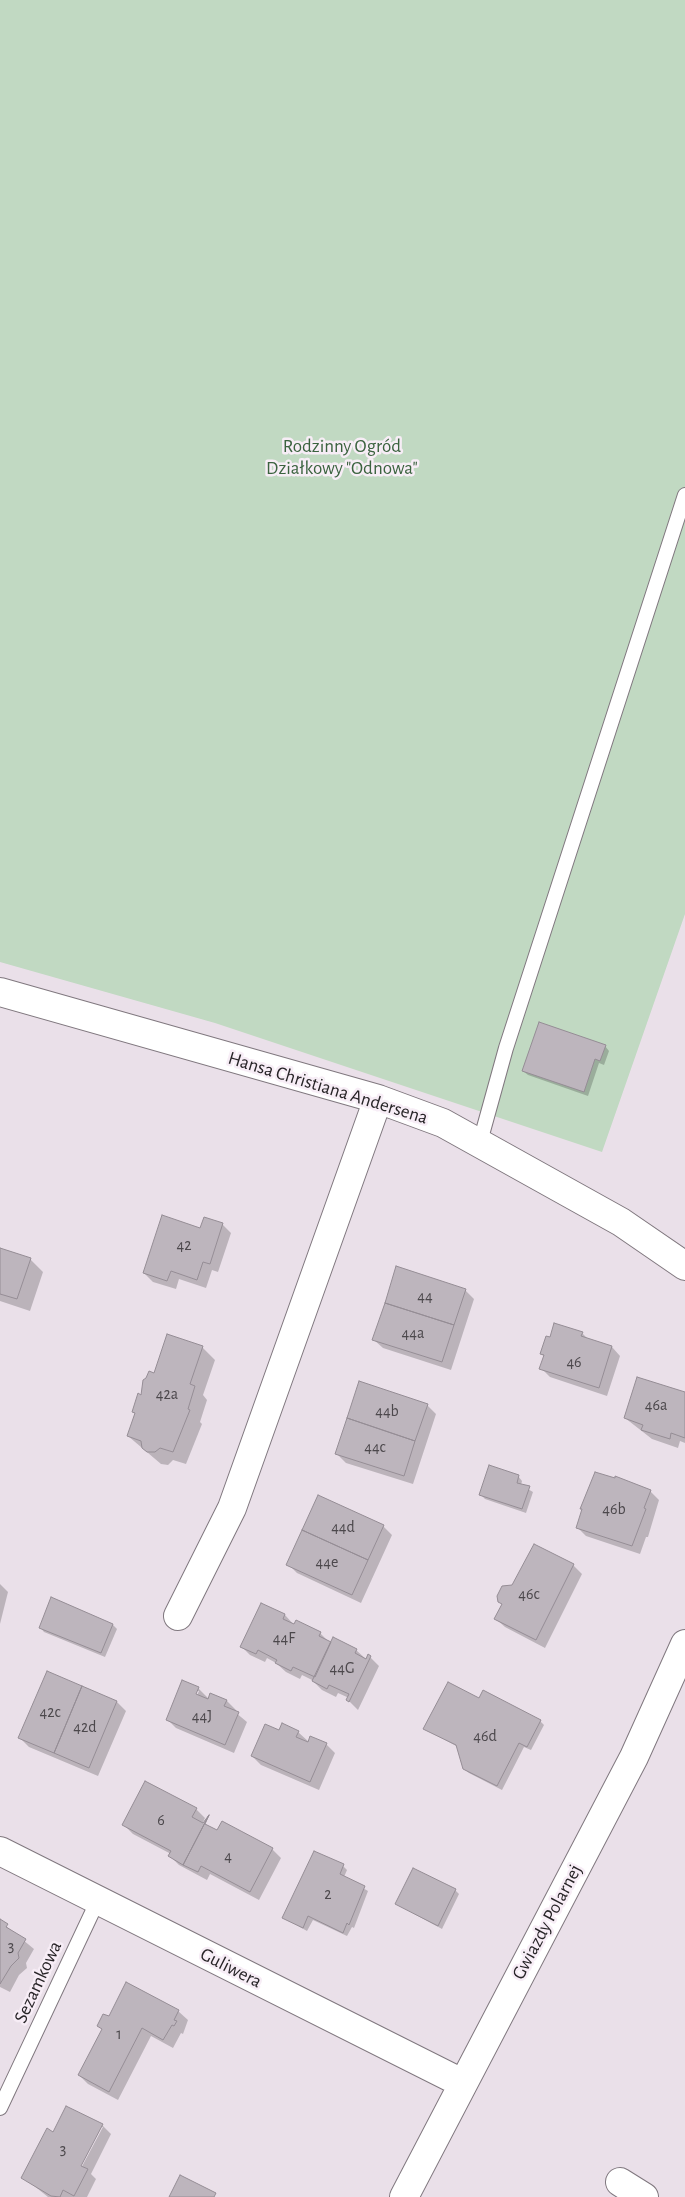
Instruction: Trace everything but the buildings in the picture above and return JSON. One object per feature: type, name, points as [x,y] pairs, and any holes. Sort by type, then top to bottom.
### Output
[{"type":"street","name":"Hansa Christiana Andersena","points":[[0,992],[378,1099],[443,1123],[621,1222],[685,1266]]},
{"type":"street","points":[[178,1616],[232,1508],[378,1099]]},
{"type":"street","name":"Gwiazdy Polarnej","points":[[404,2197],[634,1757],[685,1644]]},
{"type":"street","name":"Guliwera","points":[[0,1850],[462,2083]]},
{"type":"street","points":[[620,2182],[644,2197]]},
{"type":"lane","points":[[480,1142],[506,1048],[685,495]]},
{"type":"lane","name":"Sezamkowa","points":[[0,2108],[98,1900]]},
{"type":"green space","name":"Rodzinny Ogród Działkowy \"Odnowa\"","points":[[0,0],[685,0],[685,914],[602,1152],[215,1023],[0,962]]}]
